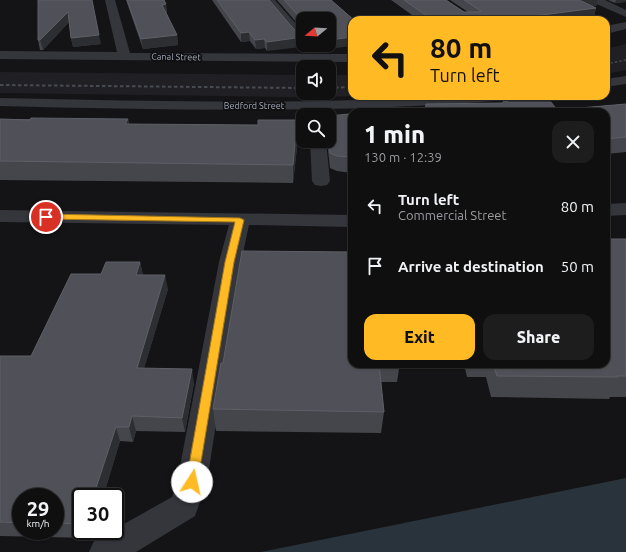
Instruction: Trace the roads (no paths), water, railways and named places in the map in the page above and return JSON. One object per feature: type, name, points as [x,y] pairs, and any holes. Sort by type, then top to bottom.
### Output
[{"type":"street","points":[[110,0],[124,56]]},
{"type":"street","points":[[269,0],[296,31]]},
{"type":"street","points":[[596,0],[626,14]]},
{"type":"street","points":[[610,29],[626,25]]},
{"type":"street","points":[[315,52],[320,58]]},
{"type":"street","name":"Canal Street","points":[[0,55],[348,58]]},
{"type":"street","name":"Canal Street","points":[[0,66],[296,70]]},
{"type":"street","points":[[336,69],[348,68]]},
{"type":"street","points":[[610,82],[626,80]]},
{"type":"street","name":"Bedford Street","points":[[353,108],[455,100]]},
{"type":"street","name":"Bedford Street","points":[[0,102],[296,110]]},
{"type":"street","name":"Bedford Street","points":[[336,109],[348,108]]},
{"type":"street","points":[[319,148],[321,181]]},
{"type":"street","points":[[610,210],[626,209]]},
{"type":"street","points":[[0,216],[348,221]]},
{"type":"street","points":[[106,552],[184,506],[192,482],[230,262],[240,220]]},
{"type":"railway","points":[[610,63],[626,60]]},
{"type":"railway","points":[[0,85],[296,88]]},
{"type":"railway","points":[[336,88],[348,87]]}]
